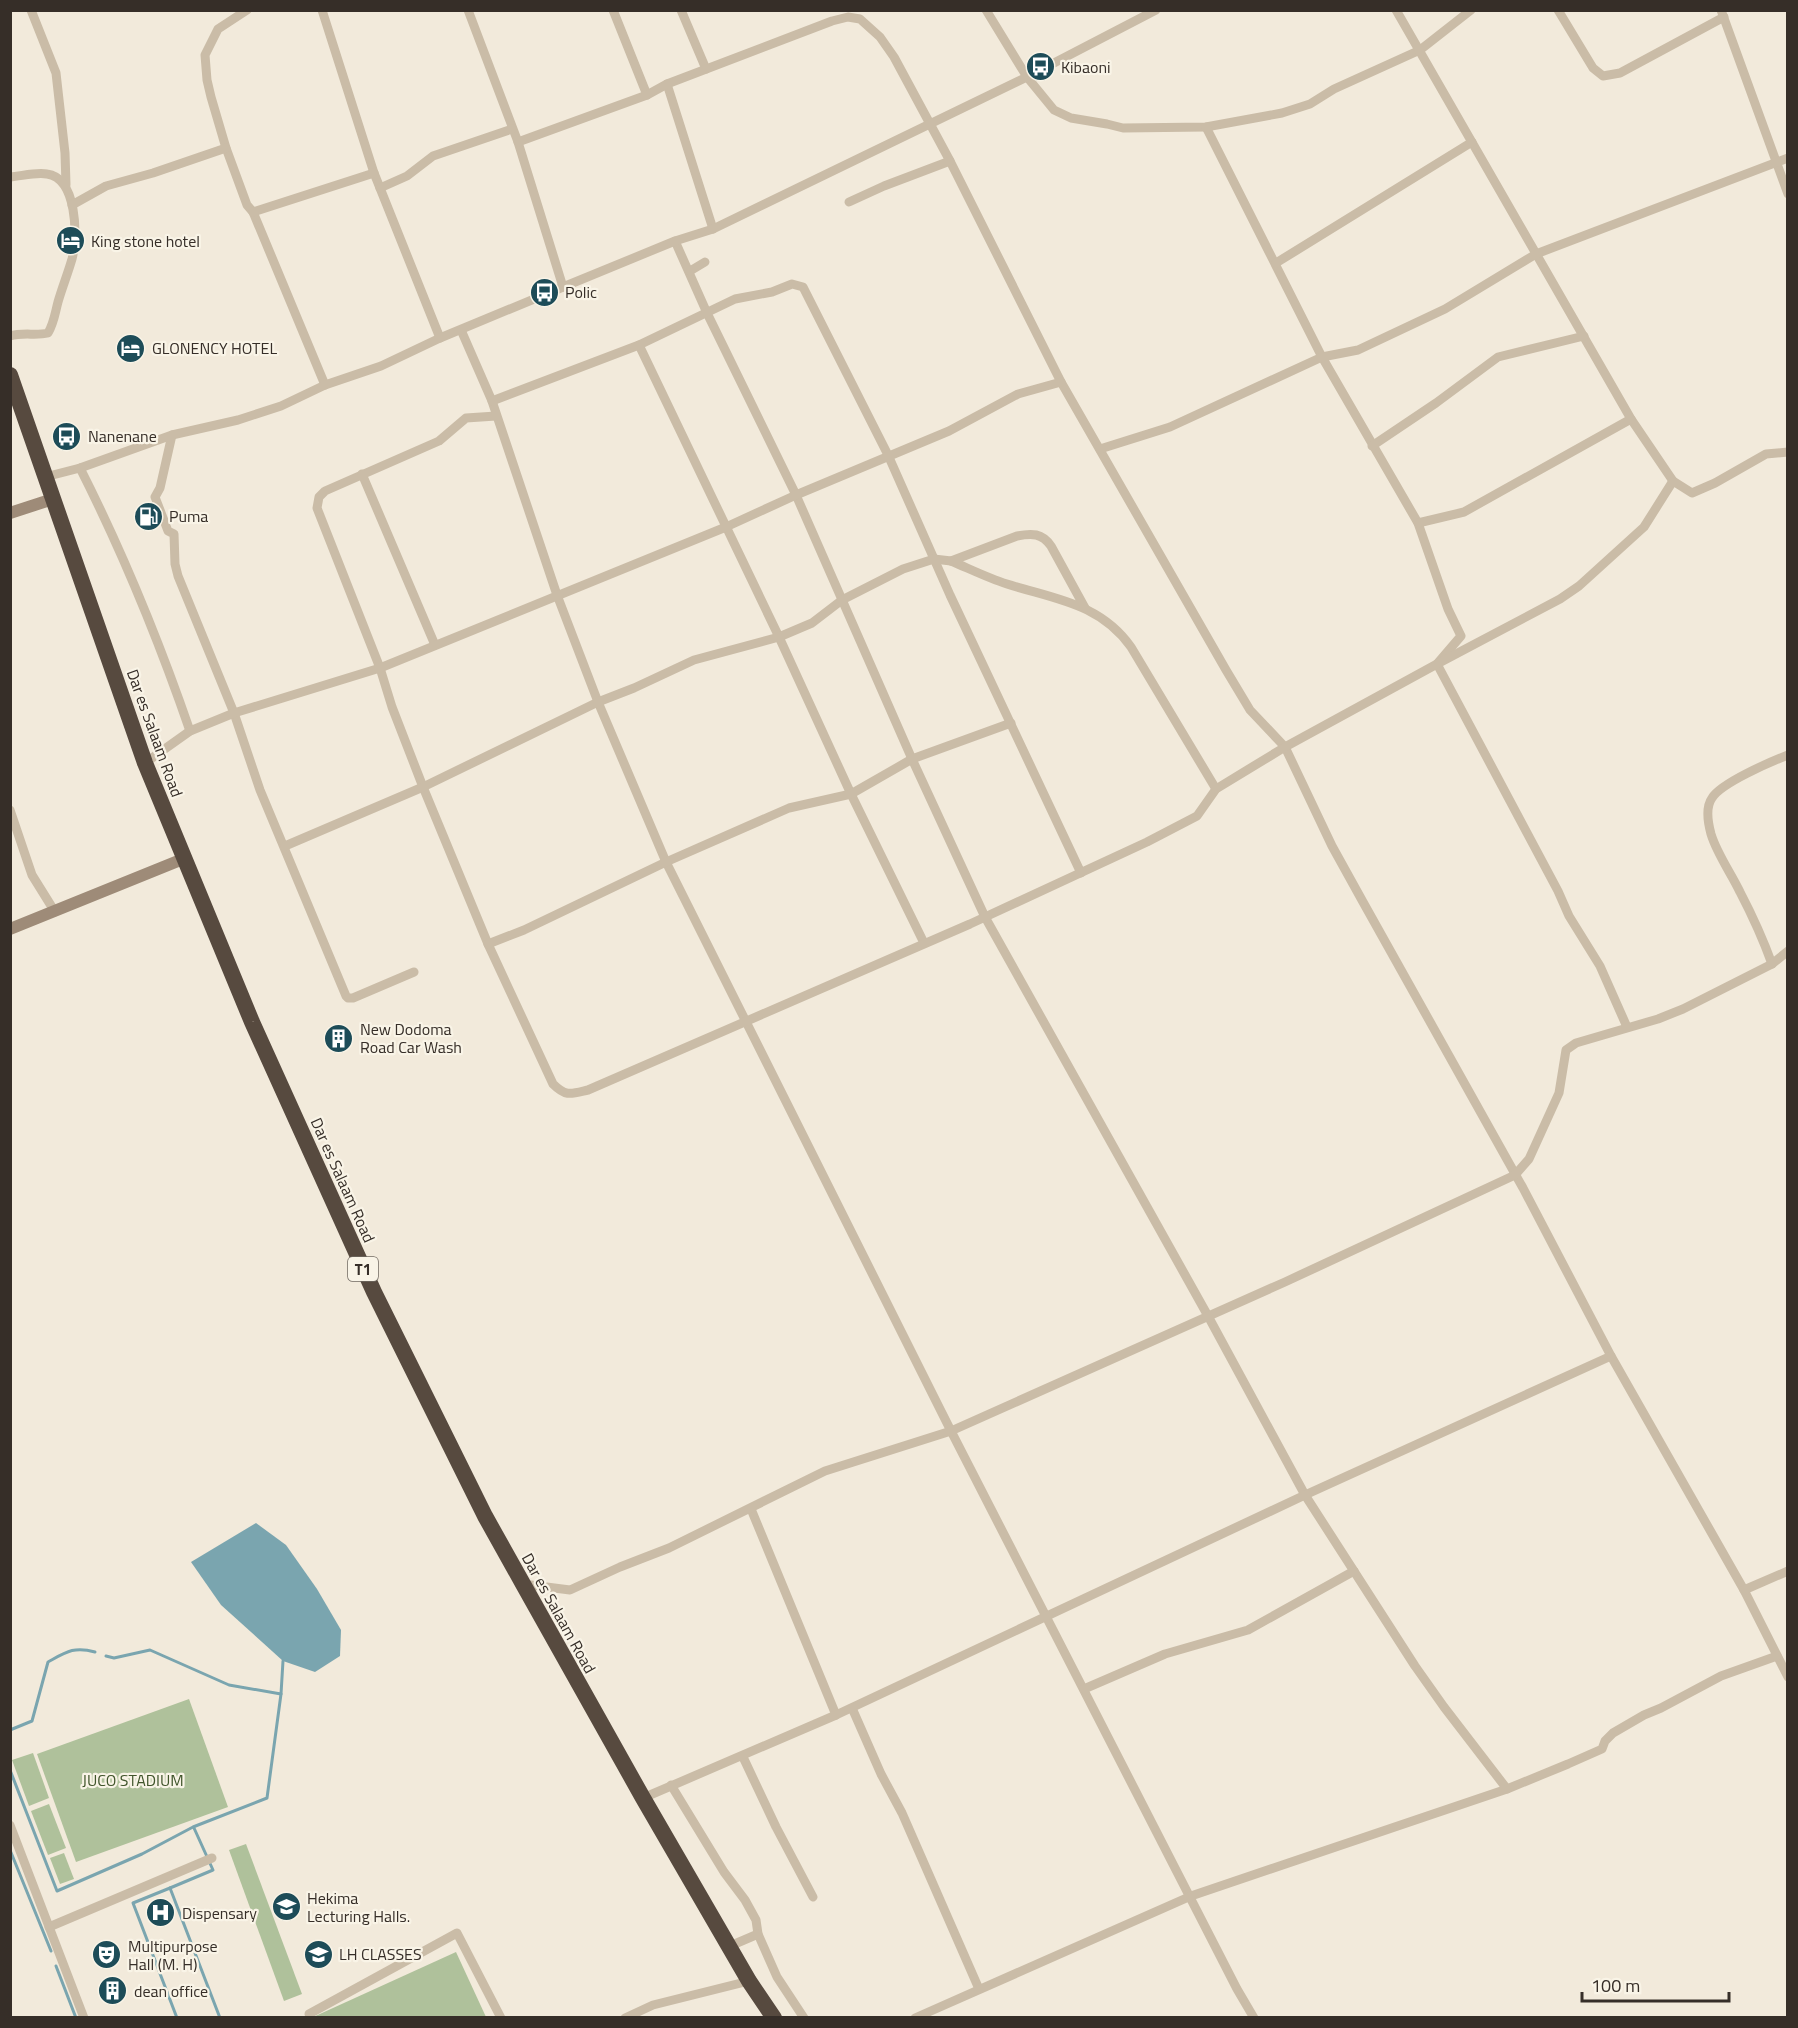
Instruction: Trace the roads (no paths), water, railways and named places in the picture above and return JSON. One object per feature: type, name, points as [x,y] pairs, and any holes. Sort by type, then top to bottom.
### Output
[{"type":"highway","name":"Dar es Salaam Road","points":[[10,375],[145,763],[183,859],[262,1044],[374,1292],[485,1516],[643,1798],[749,1981],[774,2018]]},
{"type":"street","points":[[10,336],[28,333],[40,335],[48,333],[53,326],[57,303],[73,257],[76,237],[72,205],[66,185],[66,153],[56,72],[31,10]]},
{"type":"street","points":[[247,10],[218,28],[205,55],[207,80],[226,148],[247,205],[253,212],[325,385]]},
{"type":"street","points":[[322,10],[374,172],[440,338]]},
{"type":"street","points":[[468,10],[518,142],[563,287]]},
{"type":"street","points":[[613,10],[647,95]]},
{"type":"street","points":[[681,10],[706,69]]},
{"type":"street","points":[[986,10],[1027,77],[1054,110],[1071,118],[1123,129],[1206,127],[1282,113],[1310,104],[1334,89],[1420,50],[1471,10]]},
{"type":"street","points":[[45,477],[80,468],[172,435],[238,420],[281,406],[325,385],[381,366],[440,338],[675,241],[713,229],[1027,77],[1156,10]]},
{"type":"street","points":[[1396,10],[1630,419],[1673,481],[1692,493],[1766,454],[1788,452]]},
{"type":"street","points":[[1558,10],[1593,68],[1599,75],[1608,77],[1649,58],[1722,14],[1788,194]]},
{"type":"street","points":[[518,142],[647,95],[667,84],[832,21],[855,18],[870,26],[880,37],[894,57],[950,161],[1061,382],[1250,710],[1285,747],[1332,846],[1515,1175],[1611,1356],[1744,1590],[1788,1677]]},
{"type":"street","points":[[667,84],[713,229]]},
{"type":"street","points":[[1206,127],[1322,357],[1418,523],[1448,609],[1461,636],[1437,664]]},
{"type":"street","points":[[380,188],[408,176],[433,156],[512,129]]},
{"type":"street","points":[[1276,263],[1472,142]]},
{"type":"street","points":[[72,205],[106,186],[226,148]]},
{"type":"street","points":[[1100,449],[1170,427],[1322,357],[1358,350],[1445,309],[1536,254],[1788,158]]},
{"type":"street","points":[[849,202],[950,161]]},
{"type":"street","points":[[253,212],[374,172]]},
{"type":"street","points":[[10,177],[49,174],[66,185]]},
{"type":"street","points":[[675,241],[707,313],[796,495],[912,759],[985,917],[1208,1316],[1305,1495],[1415,1666],[1507,1789]]},
{"type":"street","points":[[690,271],[705,262]]},
{"type":"street","points":[[492,401],[639,345],[735,299],[772,292],[792,284],[802,287],[888,455],[934,559],[1081,873]]},
{"type":"street","points":[[461,330],[492,401],[557,595],[598,702],[666,862],[951,1431],[1237,1989],[1254,2018]]},
{"type":"street","points":[[1372,446],[1498,357],[1584,336]]},
{"type":"street","points":[[639,345],[779,637],[850,794],[924,943]]},
{"type":"street","points":[[145,763],[190,730],[234,712],[380,668],[726,528],[796,495],[949,431],[1018,394],[1061,382]]},
{"type":"street","points":[[496,416],[466,418],[439,441],[325,491],[319,497],[317,508],[380,668],[392,707],[423,787],[489,944],[553,1084],[561,1092],[571,1094],[588,1090],[985,917],[1148,842],[1197,816],[1216,789],[1285,747],[1437,664],[1520,622],[1579,586],[1644,527],[1673,481]]},
{"type":"street","points":[[1418,523],[1464,512],[1630,419]]},
{"type":"street","points":[[172,435],[160,488],[155,497],[168,531],[174,534],[177,576],[234,712],[260,790],[348,998],[356,997],[414,972]]},
{"type":"street","points":[[80,468],[137,589],[167,663],[190,730]]},
{"type":"street","points":[[362,474],[435,645]]},
{"type":"street","points":[[10,513],[53,499]]},
{"type":"street","points":[[951,561],[1017,536],[1037,534],[1051,546],[1085,608]]},
{"type":"street","points":[[285,846],[423,787],[598,702],[694,660],[779,637],[812,623],[842,600],[903,569],[934,559],[951,561],[990,578],[1060,598],[1085,608],[1107,622],[1126,640],[1216,789]]},
{"type":"street","points":[[1437,664],[1558,891],[1569,916],[1599,966],[1627,1027]]},
{"type":"street","points":[[489,944],[789,808],[850,794],[912,759],[1011,723]]},
{"type":"street","points":[[1772,964],[1755,921],[1714,842],[1708,811],[1710,800],[1718,791],[1788,755]]},
{"type":"street","points":[[10,810],[32,876],[55,912]]},
{"type":"street","points":[[10,930],[183,859]]},
{"type":"street","points":[[523,1584],[570,1590],[669,1548],[825,1471],[951,1431],[1515,1175],[1529,1159],[1559,1093],[1566,1050],[1576,1043],[1659,1019],[1683,1009],[1772,964],[1788,951]]},
{"type":"street","points":[[643,1798],[852,1708],[1305,1495],[1611,1356]]},
{"type":"street","points":[[751,1509],[836,1715]]},
{"type":"street","points":[[1084,1689],[1165,1654],[1248,1630],[1354,1571]]},
{"type":"street","points":[[1744,1590],[1788,1571]]},
{"type":"street","points":[[915,2018],[1191,1896],[1507,1789],[1602,1749],[1605,1741],[1613,1733],[1721,1676],[1777,1656]]},
{"type":"street","points":[[852,1708],[862,1734],[902,1813],[979,1989]]},
{"type":"street","points":[[743,1756],[776,1827],[813,1897]]},
{"type":"street","points":[[671,1785],[724,1872],[745,1900],[756,1920],[758,1934],[777,1977],[804,2018]]},
{"type":"street","points":[[10,1825],[84,2018]]},
{"type":"street","points":[[49,1927],[212,1858]]},
{"type":"street","points":[[309,2014],[457,1934],[501,2018]]},
{"type":"street","points":[[730,1946],[758,1934]]},
{"type":"street","points":[[625,2018],[653,2005],[749,1981]]},
{"type":"water","points":[[256,1523],[286,1545],[317,1589],[341,1630],[340,1656],[315,1672],[283,1661],[221,1605],[191,1562]]},
{"type":"waterway","points":[[106,1656],[114,1658],[150,1650],[229,1685],[281,1694],[283,1661]]},
{"type":"waterway","points":[[10,1730],[32,1721],[48,1662],[70,1651],[95,1652]]},
{"type":"waterway","points":[[10,1770],[57,1891],[142,1854],[193,1827],[267,1798],[281,1694]]},
{"type":"waterway","points":[[194,1828],[213,1870],[170,1888],[220,2018]]},
{"type":"waterway","points":[[10,1850],[51,1951]]},
{"type":"waterway","points":[[170,1888],[133,1903],[177,2018]]},
{"type":"waterway","points":[[56,1966],[76,2018]]},
{"type":"place","name":"Kibaoni","points":[[1040,67]]},
{"type":"place","name":"King stone hotel","points":[[70,241]]},
{"type":"place","name":"Polic","points":[[544,292]]},
{"type":"place","name":"GLONENCY HOTEL","points":[[131,348]]},
{"type":"place","name":"Nanenane","points":[[67,436]]},
{"type":"place","name":"Puma","points":[[148,516]]},
{"type":"place","name":"New Dodoma Road Car Wash","points":[[339,1038]]},
{"type":"place","name":"Hekima Lecturing Halls.","points":[[286,1907]]},
{"type":"place","name":"Dispensary","points":[[161,1913]]},
{"type":"place","name":"LH CLASSES","points":[[318,1954]]},
{"type":"place","name":"Multipurpose Hall (M. H)","points":[[107,1955]]},
{"type":"place","name":"dean office","points":[[113,1991]]},
{"type":"park label","name":"JUCO STADIUM","points":[[133,1780]]}]
